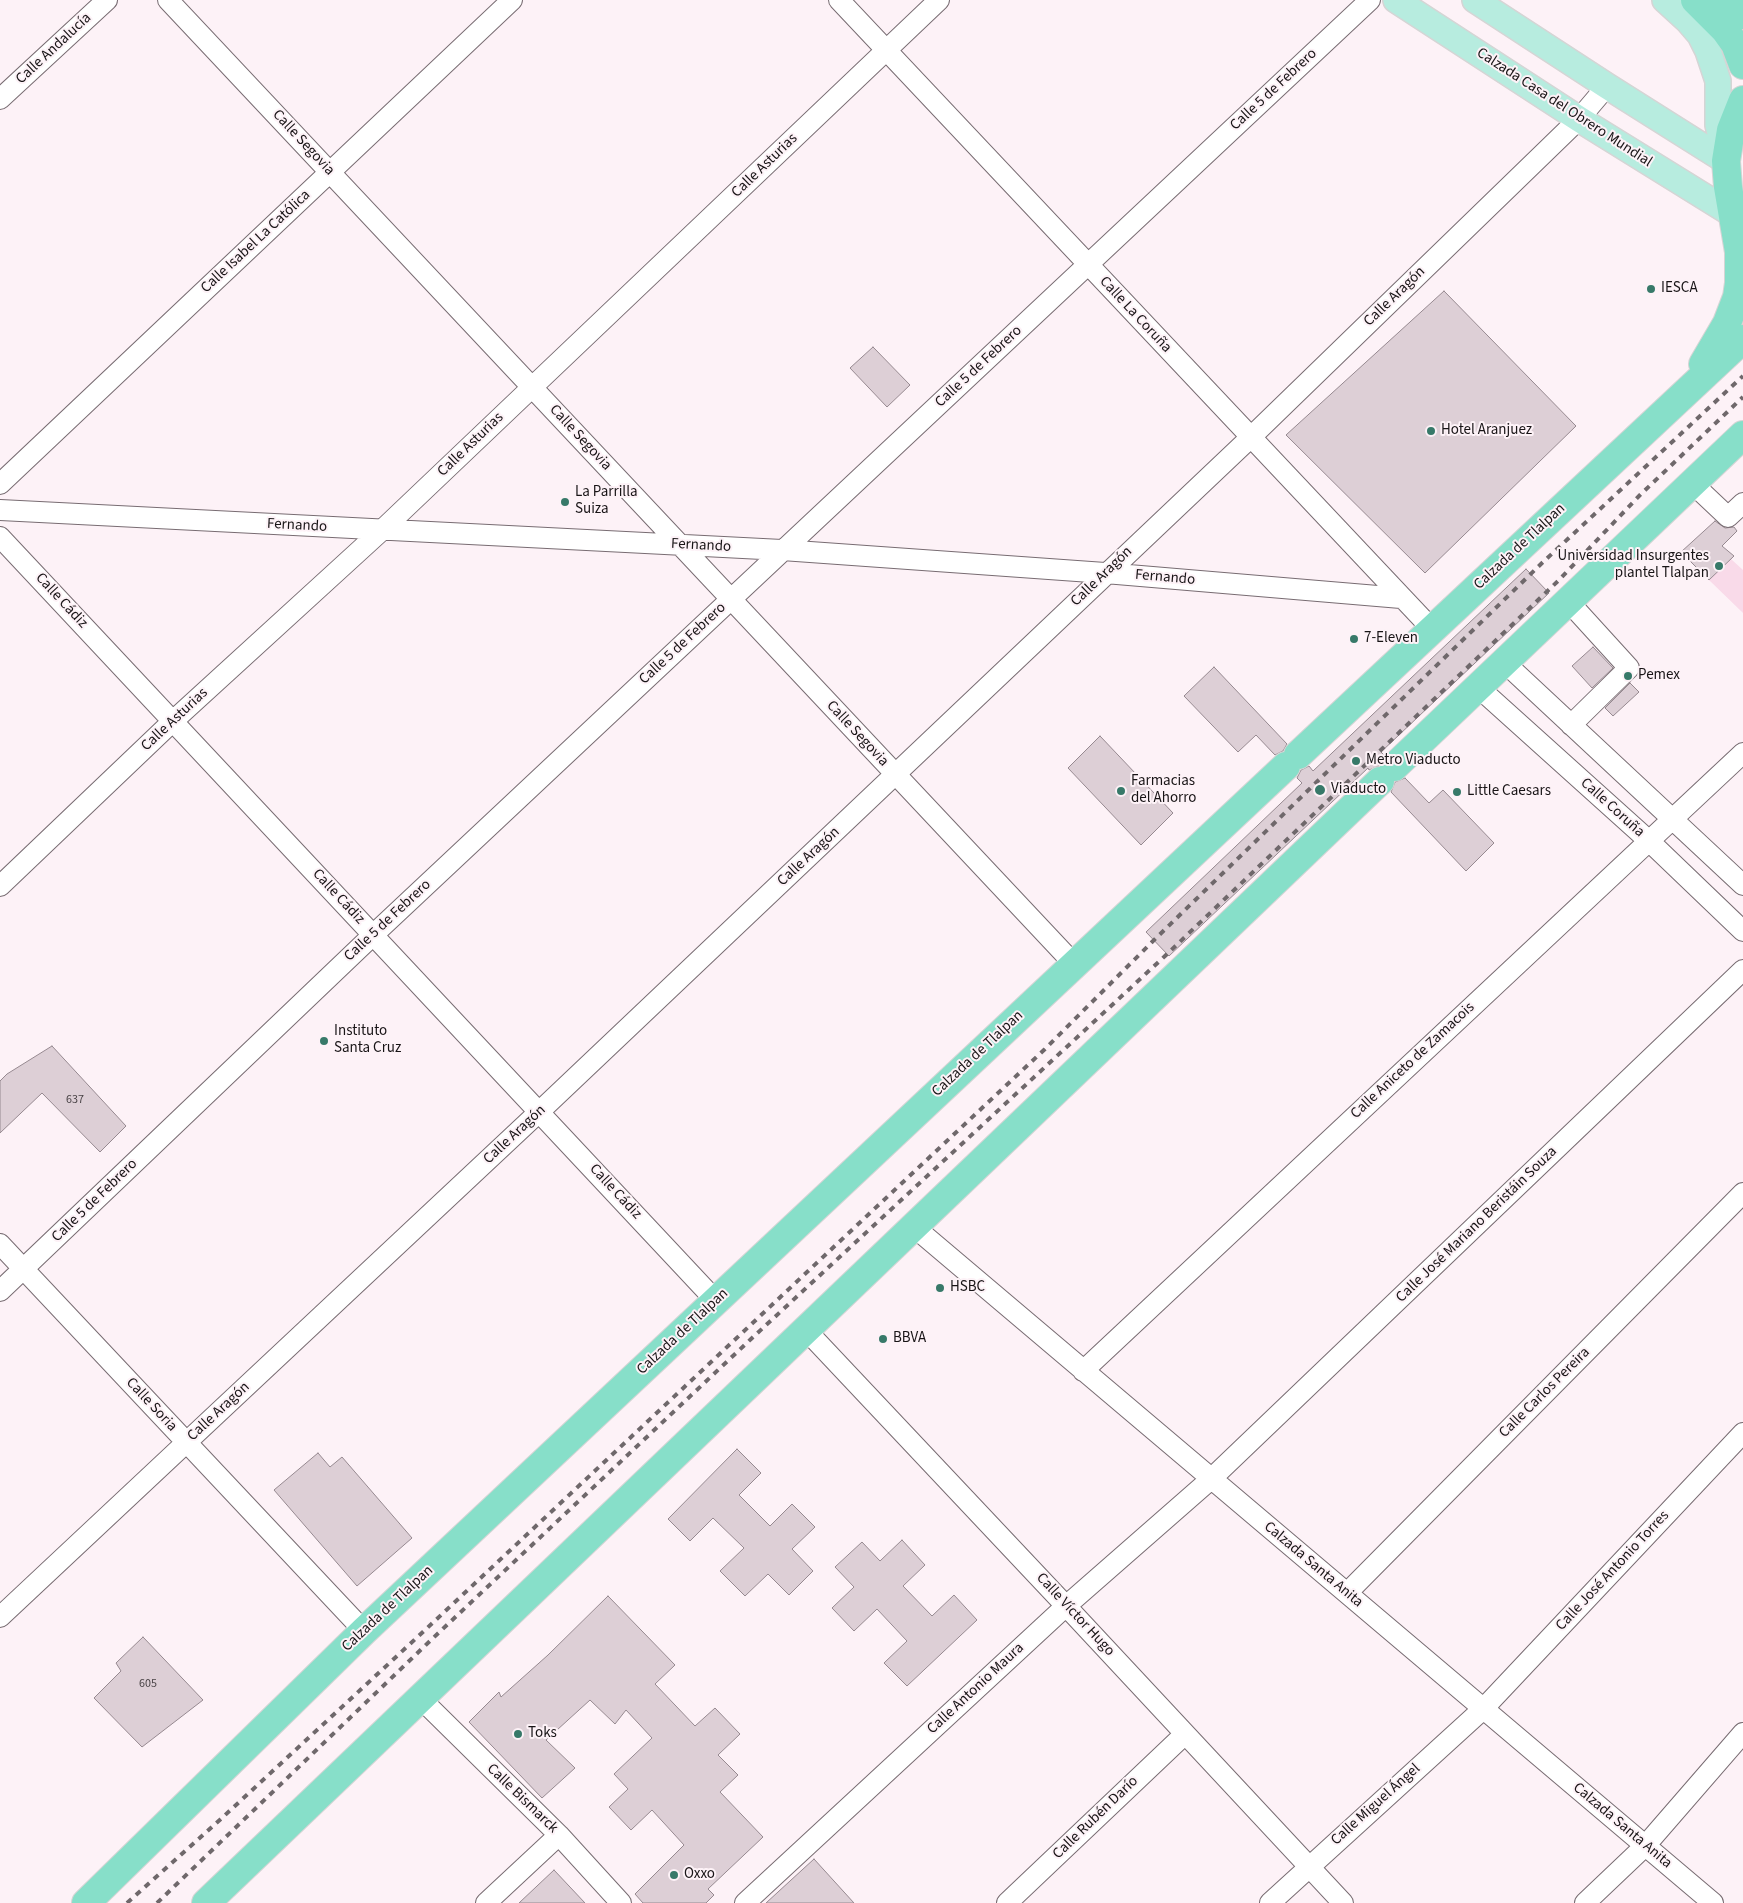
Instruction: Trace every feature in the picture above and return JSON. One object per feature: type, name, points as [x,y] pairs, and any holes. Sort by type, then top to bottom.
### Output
[{"type":"highway","points":[[1695,0],[1725,30],[1735,44],[1743,65]]},
{"type":"highway","points":[[1726,0],[1743,15]]},
{"type":"highway","points":[[1682,396],[1716,345],[1737,297],[1740,267],[1734,215],[1728,187],[1727,154],[1731,130],[1743,100]]},
{"type":"highway","name":"Calzada de Tlalpan","points":[[86,1903],[364,1631],[1743,339]]},
{"type":"highway","points":[[206,1903],[1743,435]]},
{"type":"main road","name":"Calzada Casa del Obrero Mundial","points":[[1396,0],[1579,119],[1734,215]]},
{"type":"main road","points":[[1475,0],[1607,86],[1727,154]]},
{"type":"main road","points":[[1665,0],[1700,35],[1708,51],[1718,81],[1718,125],[1727,154]]},
{"type":"street","name":"Calle Andalucía","points":[[0,99],[107,0]]},
{"type":"street","name":"Calle Segovia","points":[[168,0],[1074,964]]},
{"type":"street","name":"Calle Isabel La Católica","points":[[0,484],[512,0]]},
{"type":"street","name":"Calle La Coruña","points":[[839,0],[1432,629]]},
{"type":"street","name":"Calle Asturias","points":[[0,886],[173,721],[381,531],[939,0]]},
{"type":"street","name":"Calle 5 de Febrero","points":[[0,1291],[782,550],[1370,0]]},
{"type":"street","name":"Calle Aragón","points":[[0,1616],[539,1112],[1105,573],[1250,438],[1579,119],[1607,86]]},
{"type":"street","points":[[1692,483],[1728,517],[1743,503]]},
{"type":"street","name":"Fernando","points":[[0,510],[381,531],[782,550],[1105,573],[1401,598]]},
{"type":"street","name":"Calle Cádiz","points":[[0,537],[716,1301]]},
{"type":"street","points":[[1568,601],[1629,668],[1571,725]]},
{"type":"street","points":[[1504,662],[1743,885]]},
{"type":"street","name":"Calle Coruña","points":[[1478,687],[1648,840],[1743,931]]},
{"type":"street","name":"Calle Aniceto de Zamacois","points":[[1083,1371],[1743,752]]},
{"type":"street","name":"Calle José Mariano Beristáin Souza","points":[[1211,1479],[1743,970]]},
{"type":"street","name":"Calle Carlos Pereira","points":[[1347,1594],[1743,1193]]},
{"type":"street","name":"Calzada Santa Anita","points":[[913,1226],[1713,1903]]},
{"type":"street","name":"Calle Soria","points":[[0,1244],[364,1631]]},
{"type":"street","name":"Calle Víctor Hugo","points":[[805,1330],[1343,1903]]},
{"type":"street","name":"Calle José Antonio Torres","points":[[1482,1708],[1743,1433]]},
{"type":"street","name":"Calle Antonio Maura","points":[[745,1903],[1066,1606],[1211,1479]]},
{"type":"street","name":"Calle Bismarck","points":[[420,1698],[559,1835],[621,1903]]},
{"type":"street","name":"Calle Miguel Ángel","points":[[1270,1903],[1482,1708]]},
{"type":"street","points":[[1586,1903],[1645,1846],[1743,1733]]},
{"type":"street","name":"Calle Rubén Darío","points":[[1007,1903],[1185,1734]]},
{"type":"street","points":[[486,1903],[559,1835]]},
{"type":"shaded area","points":[[1731,559],[1743,570],[1743,613],[1709,580]]},
{"type":"building","name":"Hotel Aranjuez","points":[[1444,291],[1576,426],[1425,573],[1286,435]]},
{"type":"building","points":[[873,347],[910,385],[887,407],[850,368]]},
{"type":"building","points":[[1715,521],[1725,528],[1734,527],[1737,531],[1722,546],[1734,556],[1709,580],[1681,552]]},
{"type":"building","name":"Metro Viaducto","points":[[1526,569],[1549,593],[1381,752],[1384,755],[1379,766],[1369,770],[1368,768],[1169,956],[1146,932],[1302,783],[1297,778],[1301,770],[1309,766],[1313,771]]},
{"type":"building","points":[[1593,647],[1613,668],[1592,688],[1572,666]]},
{"type":"building","points":[[1214,667],[1287,744],[1283,751],[1275,755],[1256,735],[1238,752],[1184,696]]},
{"type":"building","points":[[1630,683],[1639,692],[1613,716],[1605,708]]},
{"type":"building","name":"Farmacias del Ahorro","points":[[1100,736],[1173,813],[1141,845],[1068,768]]},
{"type":"building","points":[[1405,778],[1429,803],[1443,790],[1494,843],[1466,871],[1391,792],[1395,782]]},
{"type":"building","points":[[52,1046],[126,1126],[100,1152],[42,1093],[0,1133],[0,1081],[7,1074]]},
{"type":"building","points":[[737,1449],[761,1473],[739,1495],[770,1526],[792,1504],[815,1527],[792,1549],[813,1571],[789,1595],[768,1574],[745,1596],[720,1571],[744,1548],[713,1518],[690,1541],[668,1519]]},
{"type":"building","points":[[318,1453],[330,1467],[342,1457],[412,1538],[357,1586],[274,1490]]},
{"type":"building","points":[[902,1540],[925,1565],[903,1586],[932,1616],[954,1595],[977,1620],[907,1686],[884,1663],[907,1641],[877,1609],[854,1631],[832,1608],[854,1587],[835,1567],[862,1542],[880,1561]]},
{"type":"building","points":[[608,1596],[675,1665],[655,1684],[695,1726],[715,1708],[740,1734],[718,1755],[738,1775],[720,1792],[763,1837],[708,1889],[714,1895],[706,1903],[643,1903],[635,1894],[684,1845],[652,1810],[631,1830],[609,1807],[628,1789],[614,1774],[652,1738],[626,1710],[615,1724],[590,1700],[546,1740],[575,1768],[542,1798],[469,1722],[499,1692],[501,1697],[548,1655]]},
{"type":"building","points":[[143,1637],[203,1700],[142,1747],[94,1698],[121,1671],[116,1663]]},
{"type":"building","points":[[814,1859],[854,1903],[766,1903]]},
{"type":"building","points":[[554,1870],[585,1903],[519,1903]]},
{"type":"railway","points":[[127,1903],[424,1631],[1045,1049],[1152,942],[1542,563],[1743,376]]},
{"type":"railway","points":[[157,1903],[431,1640],[751,1339],[1165,956],[1559,580],[1640,495],[1743,397]]},
{"type":"place","name":"IESCA","points":[[1651,289]]},
{"type":"place","name":"Hotel Aranjuez","points":[[1431,431]]},
{"type":"place","name":"La Parrilla Suiza","points":[[565,502]]},
{"type":"place","name":"Universidad Insurgentes plantel Tlalpan","points":[[1719,566]]},
{"type":"place","name":"7-Eleven","points":[[1354,639]]},
{"type":"place","name":"Pemex","points":[[1628,676]]},
{"type":"place","name":"Metro Viaducto","points":[[1356,761]]},
{"type":"place","name":"Viaducto","points":[[1320,790]]},
{"type":"place","name":"Farmacias del Ahorro","points":[[1121,791]]},
{"type":"place","name":"Little Caesars","points":[[1457,792]]},
{"type":"place","name":"Instituto Santa Cruz","points":[[324,1041]]},
{"type":"place","name":"HSBC","points":[[940,1288]]},
{"type":"place","name":"BBVA","points":[[883,1339]]},
{"type":"place","name":"Toks","points":[[518,1734]]},
{"type":"place","name":"Oxxo","points":[[674,1875]]}]
